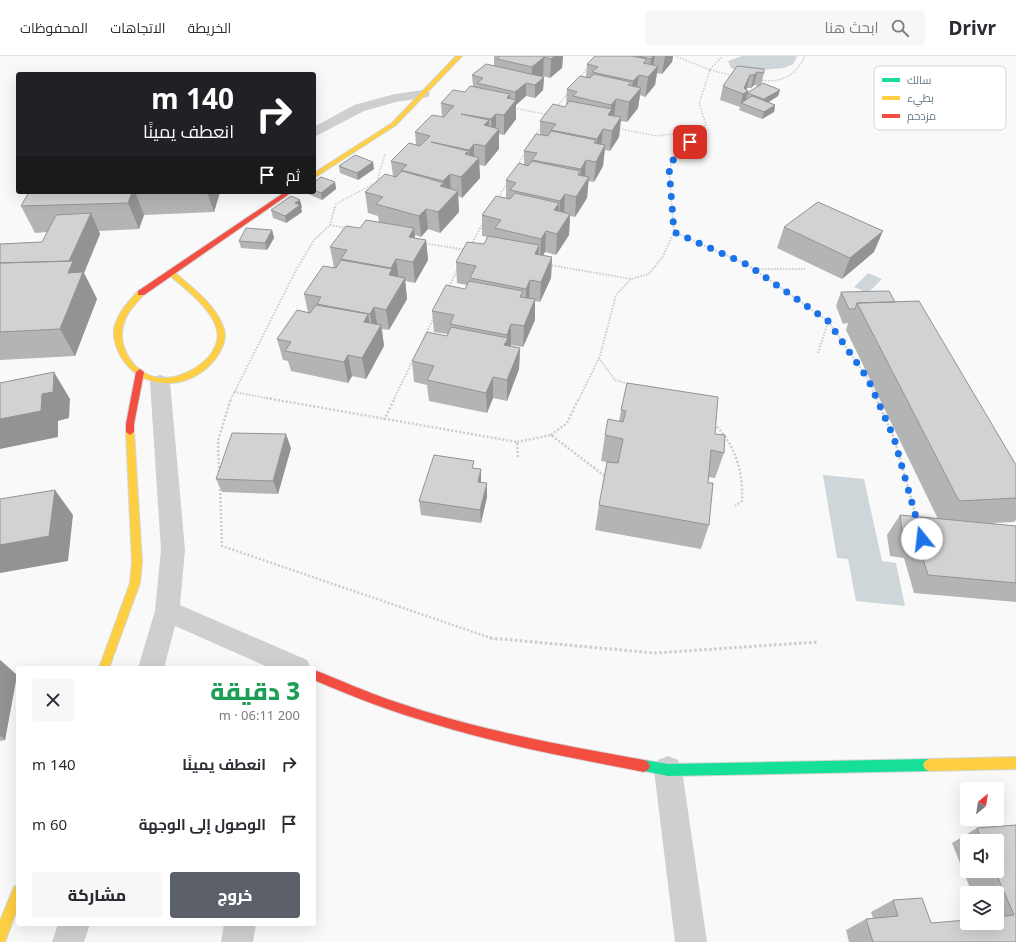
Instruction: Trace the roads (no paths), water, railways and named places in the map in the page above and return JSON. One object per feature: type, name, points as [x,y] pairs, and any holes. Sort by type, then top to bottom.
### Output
[{"type":"street","points":[[316,175],[394,124],[459,56]]},
{"type":"street","points":[[316,133],[359,108],[395,98],[423,94]]},
{"type":"street","points":[[170,272],[210,313],[220,328],[221,336],[214,355],[203,367],[187,376],[160,382],[140,372],[127,362],[120,352],[115,334],[126,308],[153,283],[285,194]]},
{"type":"street","points":[[105,666],[135,583],[137,562],[130,424],[140,372]]},
{"type":"street","points":[[151,666],[167,611],[171,584],[173,550],[160,382]]},
{"type":"street","points":[[167,611],[287,666]]},
{"type":"street","points":[[316,676],[340,686],[442,722],[555,749],[668,770],[1016,763]]},
{"type":"street","points":[[668,770],[691,942]]},
{"type":"street","points":[[0,938],[16,896]]},
{"type":"street","points":[[68,942],[73,926]]},
{"type":"street","points":[[237,942],[240,926]]}]
